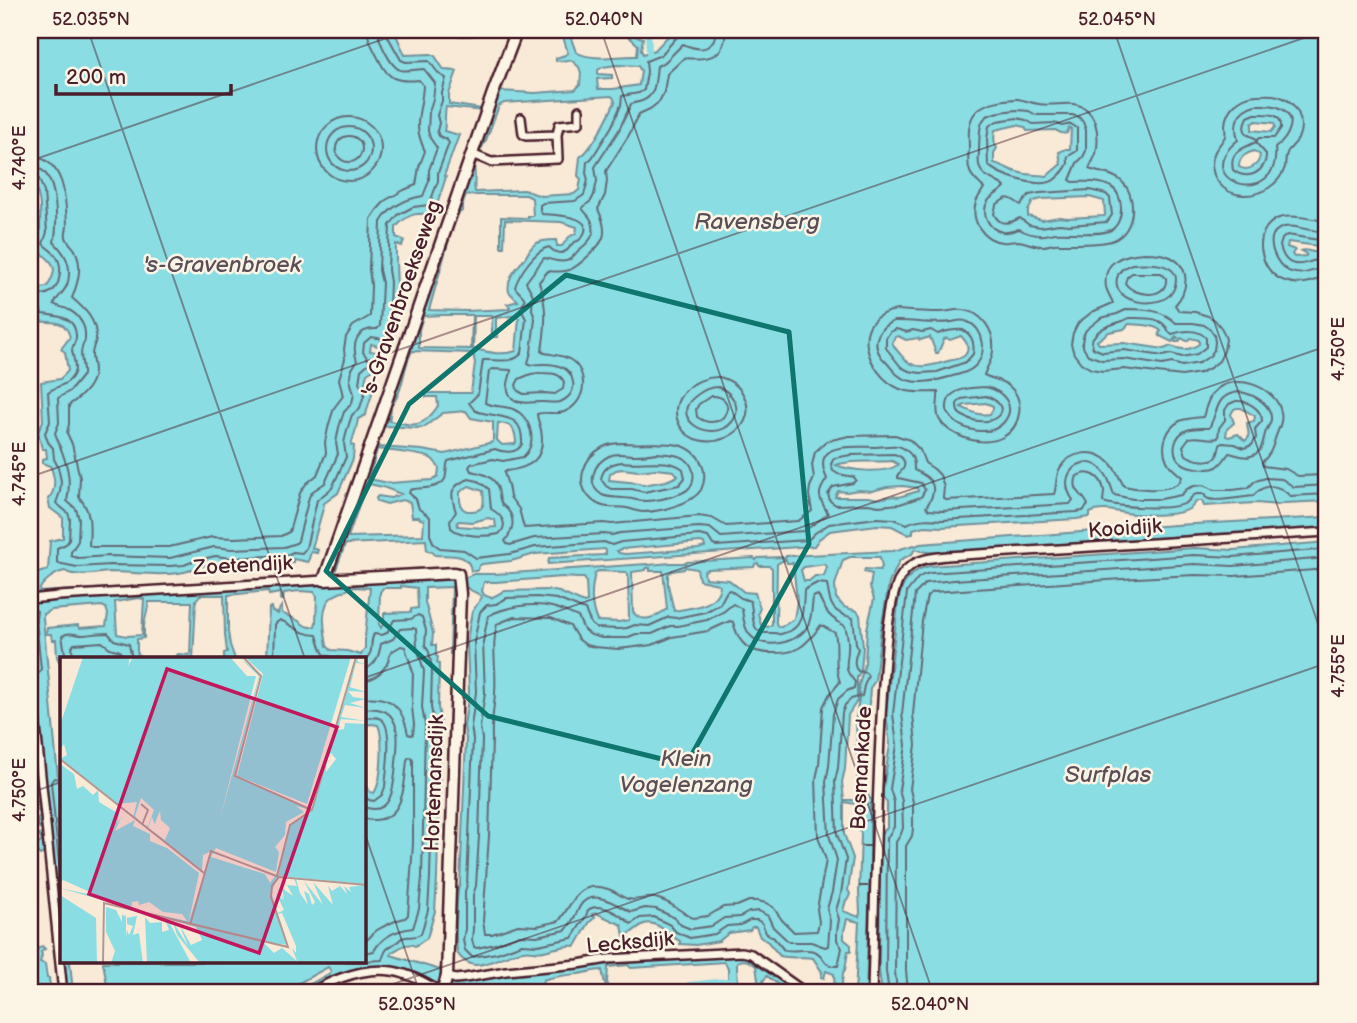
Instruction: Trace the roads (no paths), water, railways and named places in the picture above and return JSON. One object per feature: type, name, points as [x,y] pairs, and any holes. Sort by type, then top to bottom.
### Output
[{"type":"street","name":"'s-Gravenbroekseweg","points":[[324,580],[517,30]]},
{"type":"street","points":[[472,154],[491,162],[558,159],[559,125],[579,123],[579,110]]},
{"type":"street","points":[[521,118],[523,134],[526,136],[557,135]]},
{"type":"street","name":"Kooidijk","points":[[924,558],[1327,532]]},
{"type":"street","name":"Bosmankade","points":[[872,993],[877,784],[886,646],[894,591],[899,578],[913,563],[924,558]]},
{"type":"street","name":"Zoetendijk","points":[[32,599],[324,580],[459,580]]},
{"type":"street","name":"Hortemansdijk","points":[[444,986],[459,580]]},
{"type":"street","points":[[30,667],[60,955]]},
{"type":"street","name":"Lecksdijk","points":[[444,986],[456,979],[608,959],[742,952],[751,954],[806,993]]},
{"type":"street","points":[[61,964],[64,993]]},
{"type":"street","points":[[310,993],[350,975],[377,969],[391,970],[444,986]]},
{"type":"water","points":[[30,30],[392,30],[405,55],[431,54],[444,70],[457,71],[449,94],[449,104],[482,109],[446,107],[444,131],[459,135],[434,214],[413,215],[396,227],[396,237],[404,240],[402,246],[396,244],[397,310],[393,336],[389,349],[371,344],[370,351],[382,353],[381,364],[367,373],[365,382],[374,384],[373,392],[366,415],[358,419],[351,445],[354,446],[353,459],[338,493],[323,504],[312,548],[318,550],[317,553],[311,552],[308,562],[293,559],[293,562],[226,565],[216,563],[166,574],[108,572],[78,575],[65,571],[49,578],[39,592],[205,583],[66,598],[295,584],[400,580],[404,583],[405,579],[463,579],[473,574],[754,558],[785,559],[786,556],[893,551],[920,544],[1327,517],[1327,528],[1174,536],[967,552],[938,553],[915,549],[912,554],[900,560],[889,583],[875,681],[870,688],[864,787],[874,801],[870,804],[866,993],[855,993],[859,922],[847,919],[844,939],[851,945],[851,951],[848,951],[841,993],[835,993],[834,974],[826,971],[824,978],[821,977],[822,972],[813,958],[780,956],[760,937],[756,927],[729,933],[719,941],[696,945],[680,944],[680,941],[663,929],[649,923],[624,936],[622,925],[596,913],[592,914],[595,917],[576,946],[528,950],[476,965],[461,958],[457,949],[456,923],[466,739],[464,726],[469,692],[467,643],[472,612],[482,597],[466,587],[455,589],[454,655],[450,654],[452,587],[425,588],[425,602],[433,633],[432,645],[436,645],[439,664],[438,707],[441,724],[435,911],[427,938],[415,946],[403,946],[391,955],[440,970],[443,955],[450,702],[453,702],[443,970],[440,976],[443,982],[593,963],[737,955],[750,957],[802,993],[789,993],[767,976],[763,981],[766,993],[760,993],[756,966],[744,960],[737,962],[738,982],[743,993],[734,993],[728,981],[725,962],[608,967],[607,982],[611,993],[607,993],[602,970],[543,980],[540,993],[508,993],[520,991],[524,987],[511,984],[472,994],[447,993],[442,985],[413,975],[349,972],[329,979],[306,993],[294,993],[330,973],[328,967],[286,990],[267,993],[97,993],[108,991],[103,964],[366,964],[366,785],[370,792],[374,793],[380,770],[381,740],[378,725],[366,725],[366,657],[267,657],[269,608],[278,614],[282,606],[282,613],[307,626],[315,626],[317,596],[314,592],[284,593],[283,600],[280,593],[269,595],[268,591],[228,595],[228,632],[234,657],[224,657],[227,652],[224,595],[200,595],[196,600],[193,657],[176,657],[178,654],[190,655],[192,602],[149,602],[144,638],[137,639],[139,657],[60,657],[60,663],[56,640],[52,640],[51,634],[46,634],[47,628],[106,626],[106,608],[102,606],[51,610],[43,614],[60,798],[60,939],[30,646],[30,570],[31,575],[48,570],[50,541],[63,538],[63,518],[50,508],[48,499],[53,491],[54,478],[50,466],[42,463],[42,459],[47,458],[46,449],[42,449],[38,432],[43,421],[41,382],[60,379],[68,371],[65,352],[61,349],[70,337],[60,324],[34,320],[32,289],[47,287],[54,271],[51,261],[30,243],[30,235],[39,236],[40,232],[40,205],[30,181]],"holes":[[[850,557],[880,557],[880,570],[865,569],[864,572],[872,574],[870,587],[874,599],[867,629],[865,663],[859,685],[856,717],[856,800],[844,800],[842,782],[848,715],[857,701],[857,678],[861,670],[863,647],[860,615],[857,611],[844,607],[836,598],[835,585],[843,560]],[[786,560],[787,563],[793,563],[797,601],[794,619],[781,627],[776,623],[777,564]],[[755,564],[772,568],[772,624],[768,627],[761,625],[758,613],[760,608],[755,593],[744,592],[729,580],[705,578],[704,571],[708,569],[754,567]],[[825,564],[827,567],[824,576],[815,576],[809,581],[804,581],[801,570],[804,567]],[[685,567],[697,569],[699,580],[720,586],[718,593],[703,605],[674,611],[668,585],[668,574]],[[646,568],[650,568],[650,571],[663,571],[667,609],[645,619],[633,612],[632,572]],[[595,573],[628,574],[629,620],[597,621],[592,603]],[[584,578],[587,602],[548,590],[504,591],[491,598],[484,595],[484,582]],[[354,587],[370,588],[365,648],[361,655],[331,650],[327,646],[324,620],[328,601]],[[383,588],[417,588],[418,608],[411,609],[411,612],[384,613],[381,628],[380,592]],[[144,599],[142,635],[117,634],[115,602]],[[844,802],[856,804],[855,817],[861,834],[859,917],[843,911],[850,894],[848,890],[853,858],[844,834]]]},
{"type":"water","points":[[427,30],[481,30],[480,34],[470,36],[430,36]]},
{"type":"water","name":"Ravensberg","points":[[564,30],[568,30],[576,52],[590,57],[606,57],[637,56],[638,45],[626,34],[626,30],[634,30],[636,36],[643,38],[643,54],[655,50],[671,30],[702,33],[702,30],[1327,30],[1327,501],[1204,506],[1202,501],[1197,501],[1189,509],[1170,514],[1100,510],[1090,513],[1090,517],[1076,519],[924,526],[913,529],[913,533],[909,535],[892,526],[877,525],[830,531],[814,546],[548,564],[549,558],[603,555],[606,551],[535,554],[511,561],[482,564],[477,571],[471,571],[463,558],[435,555],[432,551],[427,551],[426,540],[347,544],[335,572],[331,567],[473,164],[475,192],[524,190],[541,196],[574,194],[579,190],[580,157],[595,140],[608,116],[615,102],[611,96],[504,103],[499,106],[480,151],[476,149],[498,91],[535,93],[575,90],[580,85],[579,67],[571,60],[556,61],[556,58],[568,53]],"holes":[[[617,65],[638,66],[641,71],[639,85],[613,89],[598,89],[597,79],[612,78],[612,75],[598,74],[598,70],[603,67]],[[1256,121],[1274,123],[1275,127],[1271,132],[1252,130],[1252,124]],[[1017,125],[1025,127],[1027,131],[1055,130],[1063,134],[1071,128],[1070,149],[1059,152],[1061,164],[1047,176],[1020,173],[994,163],[997,148],[995,130]],[[1254,151],[1260,155],[1255,165],[1246,169],[1239,167],[1243,156]],[[466,195],[526,195],[532,198],[533,216],[501,217],[501,247],[504,247],[505,220],[561,222],[577,227],[576,233],[562,246],[557,246],[556,240],[551,240],[532,247],[510,278],[509,292],[518,301],[507,304],[509,309],[429,310],[452,229],[462,211]],[[1089,197],[1104,201],[1105,215],[1042,220],[1028,216],[1033,201]],[[1288,242],[1318,246],[1317,252],[1304,250],[1301,251],[1306,256],[1294,257],[1292,254],[1295,250],[1287,247]],[[472,315],[471,349],[419,348],[419,330],[423,316]],[[474,316],[492,316],[492,337],[498,337],[496,318],[519,318],[516,351],[473,349]],[[1129,324],[1154,327],[1161,331],[1160,336],[1172,342],[1176,336],[1178,338],[1175,342],[1179,342],[1181,338],[1187,341],[1190,338],[1199,340],[1199,344],[1185,349],[1124,343],[1099,344],[1097,341],[1109,332],[1124,329]],[[898,336],[906,340],[930,337],[936,353],[944,339],[961,336],[967,348],[964,356],[960,358],[923,366],[911,364],[892,342]],[[412,351],[473,353],[475,363],[471,393],[426,393],[426,397],[437,397],[438,406],[422,422],[412,425],[389,421],[390,407],[398,395]],[[986,403],[993,406],[990,414],[979,414],[961,407]],[[1241,408],[1255,416],[1254,421],[1247,423],[1249,437],[1245,441],[1238,434],[1226,436],[1227,429],[1234,423],[1231,414],[1234,409]],[[466,411],[471,418],[493,422],[493,442],[445,454],[379,447],[377,445],[384,427],[424,427],[443,413]],[[498,423],[507,424],[514,430],[515,444],[502,445],[497,440]],[[377,449],[429,457],[439,468],[438,476],[432,480],[389,483],[369,479]],[[892,461],[898,465],[885,470],[867,471],[836,465]],[[623,469],[656,469],[674,471],[678,476],[666,481],[643,485],[609,480],[610,474]],[[369,484],[401,494],[391,498],[378,496],[377,501],[387,504],[402,500],[410,502],[412,517],[424,520],[423,535],[348,537],[365,488]],[[469,486],[483,491],[484,502],[480,509],[467,511],[462,508],[460,492]],[[903,486],[917,488],[918,491],[899,497],[878,499],[835,497],[838,491]],[[488,518],[495,520],[496,527],[458,526],[459,521],[472,522]],[[700,542],[704,543],[705,547],[625,554],[617,551]]]},
{"type":"water","name":"Surfplas","points":[[1327,542],[1327,993],[882,993],[879,971],[880,836],[887,828],[887,803],[883,797],[883,789],[890,745],[886,714],[898,603],[901,590],[912,574],[929,566],[1195,548],[1233,550]]},
{"type":"water","points":[[37,801],[41,805],[43,818],[38,825],[44,828],[46,850],[40,855],[35,850],[42,841],[39,835],[42,830],[35,824],[40,815],[40,807],[33,804]]},
{"type":"water","points":[[31,942],[35,951],[42,946],[45,949],[41,952],[40,962],[45,964],[50,987],[36,993],[30,993]]},
{"type":"water","points":[[62,964],[70,964],[73,993],[66,993]]},
{"type":"waterway","points":[[648,30],[649,52]]},
{"type":"waterway","points":[[496,969],[606,955]]},
{"type":"waterway","points":[[689,985],[728,981]]},
{"type":"water label","name":"'s-Gravenbroek","points":[[222,264]]},
{"type":"water label","name":"Klein Vogelenzang","points":[[686,771]]}]
